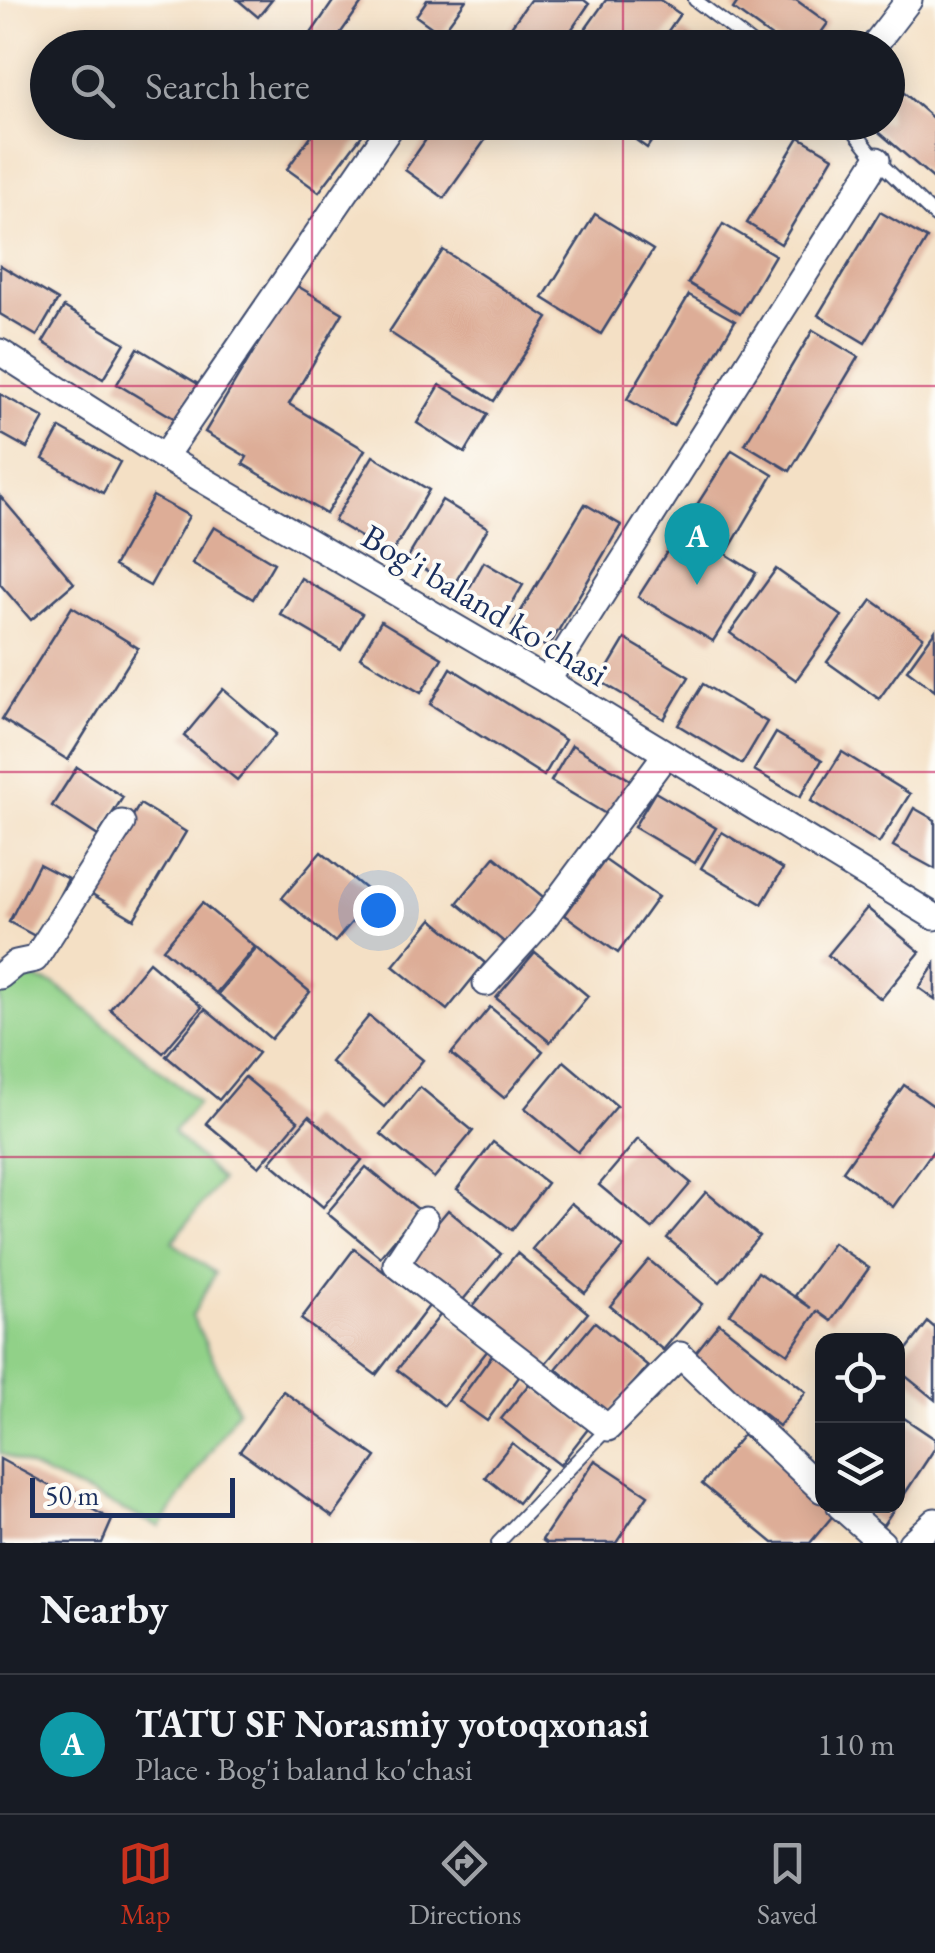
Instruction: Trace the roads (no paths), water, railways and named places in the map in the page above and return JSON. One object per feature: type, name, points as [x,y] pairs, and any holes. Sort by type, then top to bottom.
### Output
[{"type":"street","points":[[886,30],[909,0]]},
{"type":"street","points":[[164,456],[382,140]]},
{"type":"street","points":[[547,680],[877,160]]},
{"type":"street","name":"Bog'i baland ko'chasi","points":[[0,352],[164,456],[547,680],[935,917]]},
{"type":"street","points":[[486,984],[554,906],[666,754]]},
{"type":"street","points":[[0,976],[16,963],[35,960],[122,823]]},
{"type":"street","points":[[424,1220],[396,1264],[608,1428],[680,1355],[815,1483]]},
{"type":"street","points":[[848,1513],[882,1543]]},
{"type":"street","points":[[912,1543],[935,1521]]},
{"type":"lane","points":[[694,0],[734,30]]},
{"type":"lane","points":[[861,140],[935,216]]},
{"type":"lane","points":[[498,1543],[608,1428]]},
{"type":"place","name":"TATU SF Norasmiy yotoqxonasi","points":[[697,585]]}]
